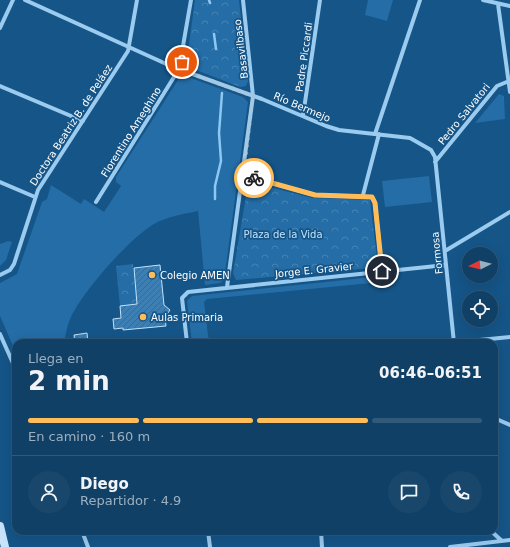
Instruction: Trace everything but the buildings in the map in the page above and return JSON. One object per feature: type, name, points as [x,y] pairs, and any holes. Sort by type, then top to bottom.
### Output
[{"type":"street","points":[[0,28],[13,0]]},
{"type":"street","name":"Río Bermejo","points":[[25,0],[179,69],[253,96],[335,129],[413,139],[432,151],[435,162]]},
{"type":"street","name":"Doctora Beatriz B. de Peláez","points":[[0,275],[10,270],[14,264],[35,197],[129,47],[137,0]]},
{"type":"street","name":"Florentino Ameghino","points":[[96,202],[179,69],[191,0]]},
{"type":"street","name":"Basavilbaso","points":[[227,287],[253,96],[243,0]]},
{"type":"street","name":"Padre Piccardi","points":[[303,116],[320,0]]},
{"type":"street","points":[[363,196],[377,134],[420,0]]},
{"type":"street","points":[[483,0],[510,6]]},
{"type":"street","points":[[498,4],[510,92]]},
{"type":"street","name":"Pedro Salvatori","points":[[435,162],[497,86],[509,81]]},
{"type":"street","points":[[0,86],[83,121]]},
{"type":"street","name":"Formosa","points":[[435,162],[454,339]]},
{"type":"street","points":[[243,175],[315,195],[372,197],[375,201],[382,271]]},
{"type":"street","points":[[0,182],[35,197]]},
{"type":"street","points":[[445,252],[510,212]]},
{"type":"street","name":"Jorge E. Gravier","points":[[187,339],[182,300],[184,294],[190,291],[446,265]]},
{"type":"street","points":[[0,334],[12,361]]},
{"type":"street","points":[[491,339],[510,337]]},
{"type":"street","points":[[498,420],[510,425]]},
{"type":"street","points":[[0,526],[5,547]]},
{"type":"street","points":[[84,535],[88,547]]},
{"type":"street","points":[[208,535],[210,547]]},
{"type":"street","points":[[321,535],[322,547]]},
{"type":"street","points":[[495,535],[502,541]]},
{"type":"street","points":[[450,547],[510,540]]},
{"type":"green space","points":[[195,0],[239,0],[248,81],[246,86],[240,87],[186,66]]},
{"type":"green space","points":[[368,0],[393,0],[387,21],[365,15]]},
{"type":"green space","points":[[185,76],[243,97],[248,102],[224,280],[220,283],[205,285],[198,211],[164,219],[154,224],[132,241],[96,280],[71,317],[65,339],[12,339],[12,344],[0,316],[0,283],[17,274],[42,202],[47,199],[51,185],[81,204],[84,199],[104,212],[121,186],[116,182],[116,177],[178,80]]},
{"type":"green space","points":[[499,94],[504,96],[505,119],[475,123]]},
{"type":"green space","points":[[429,176],[432,202],[385,207],[382,181]]},
{"type":"green space","name":"Plaza de la Vida","points":[[250,182],[312,198],[370,200],[377,258],[376,264],[370,268],[236,280],[233,273],[248,184]]},
{"type":"green space","points":[[8,241],[12,242],[6,260],[0,266],[0,244]]},
{"type":"green space","points":[[133,264],[137,304],[120,306],[116,266]]},
{"type":"green space","points":[[392,275],[392,281],[207,299],[204,302],[209,339],[192,339],[187,301],[192,296]]},
{"type":"waterway","points":[[214,34],[216,49]]},
{"type":"waterway","points":[[215,199],[215,186],[221,161],[219,133],[222,93]]},
{"type":"way so far","points":[[182,62],[179,69],[253,96],[243,175],[254,178]]},
{"type":"place","name":"Colegio AMEN","points":[[152,275]]},
{"type":"place","name":"Aulas Primaria","points":[[143,317]]},
{"type":"route","points":[[254,178],[315,195],[372,197],[375,203],[382,271]]}]
